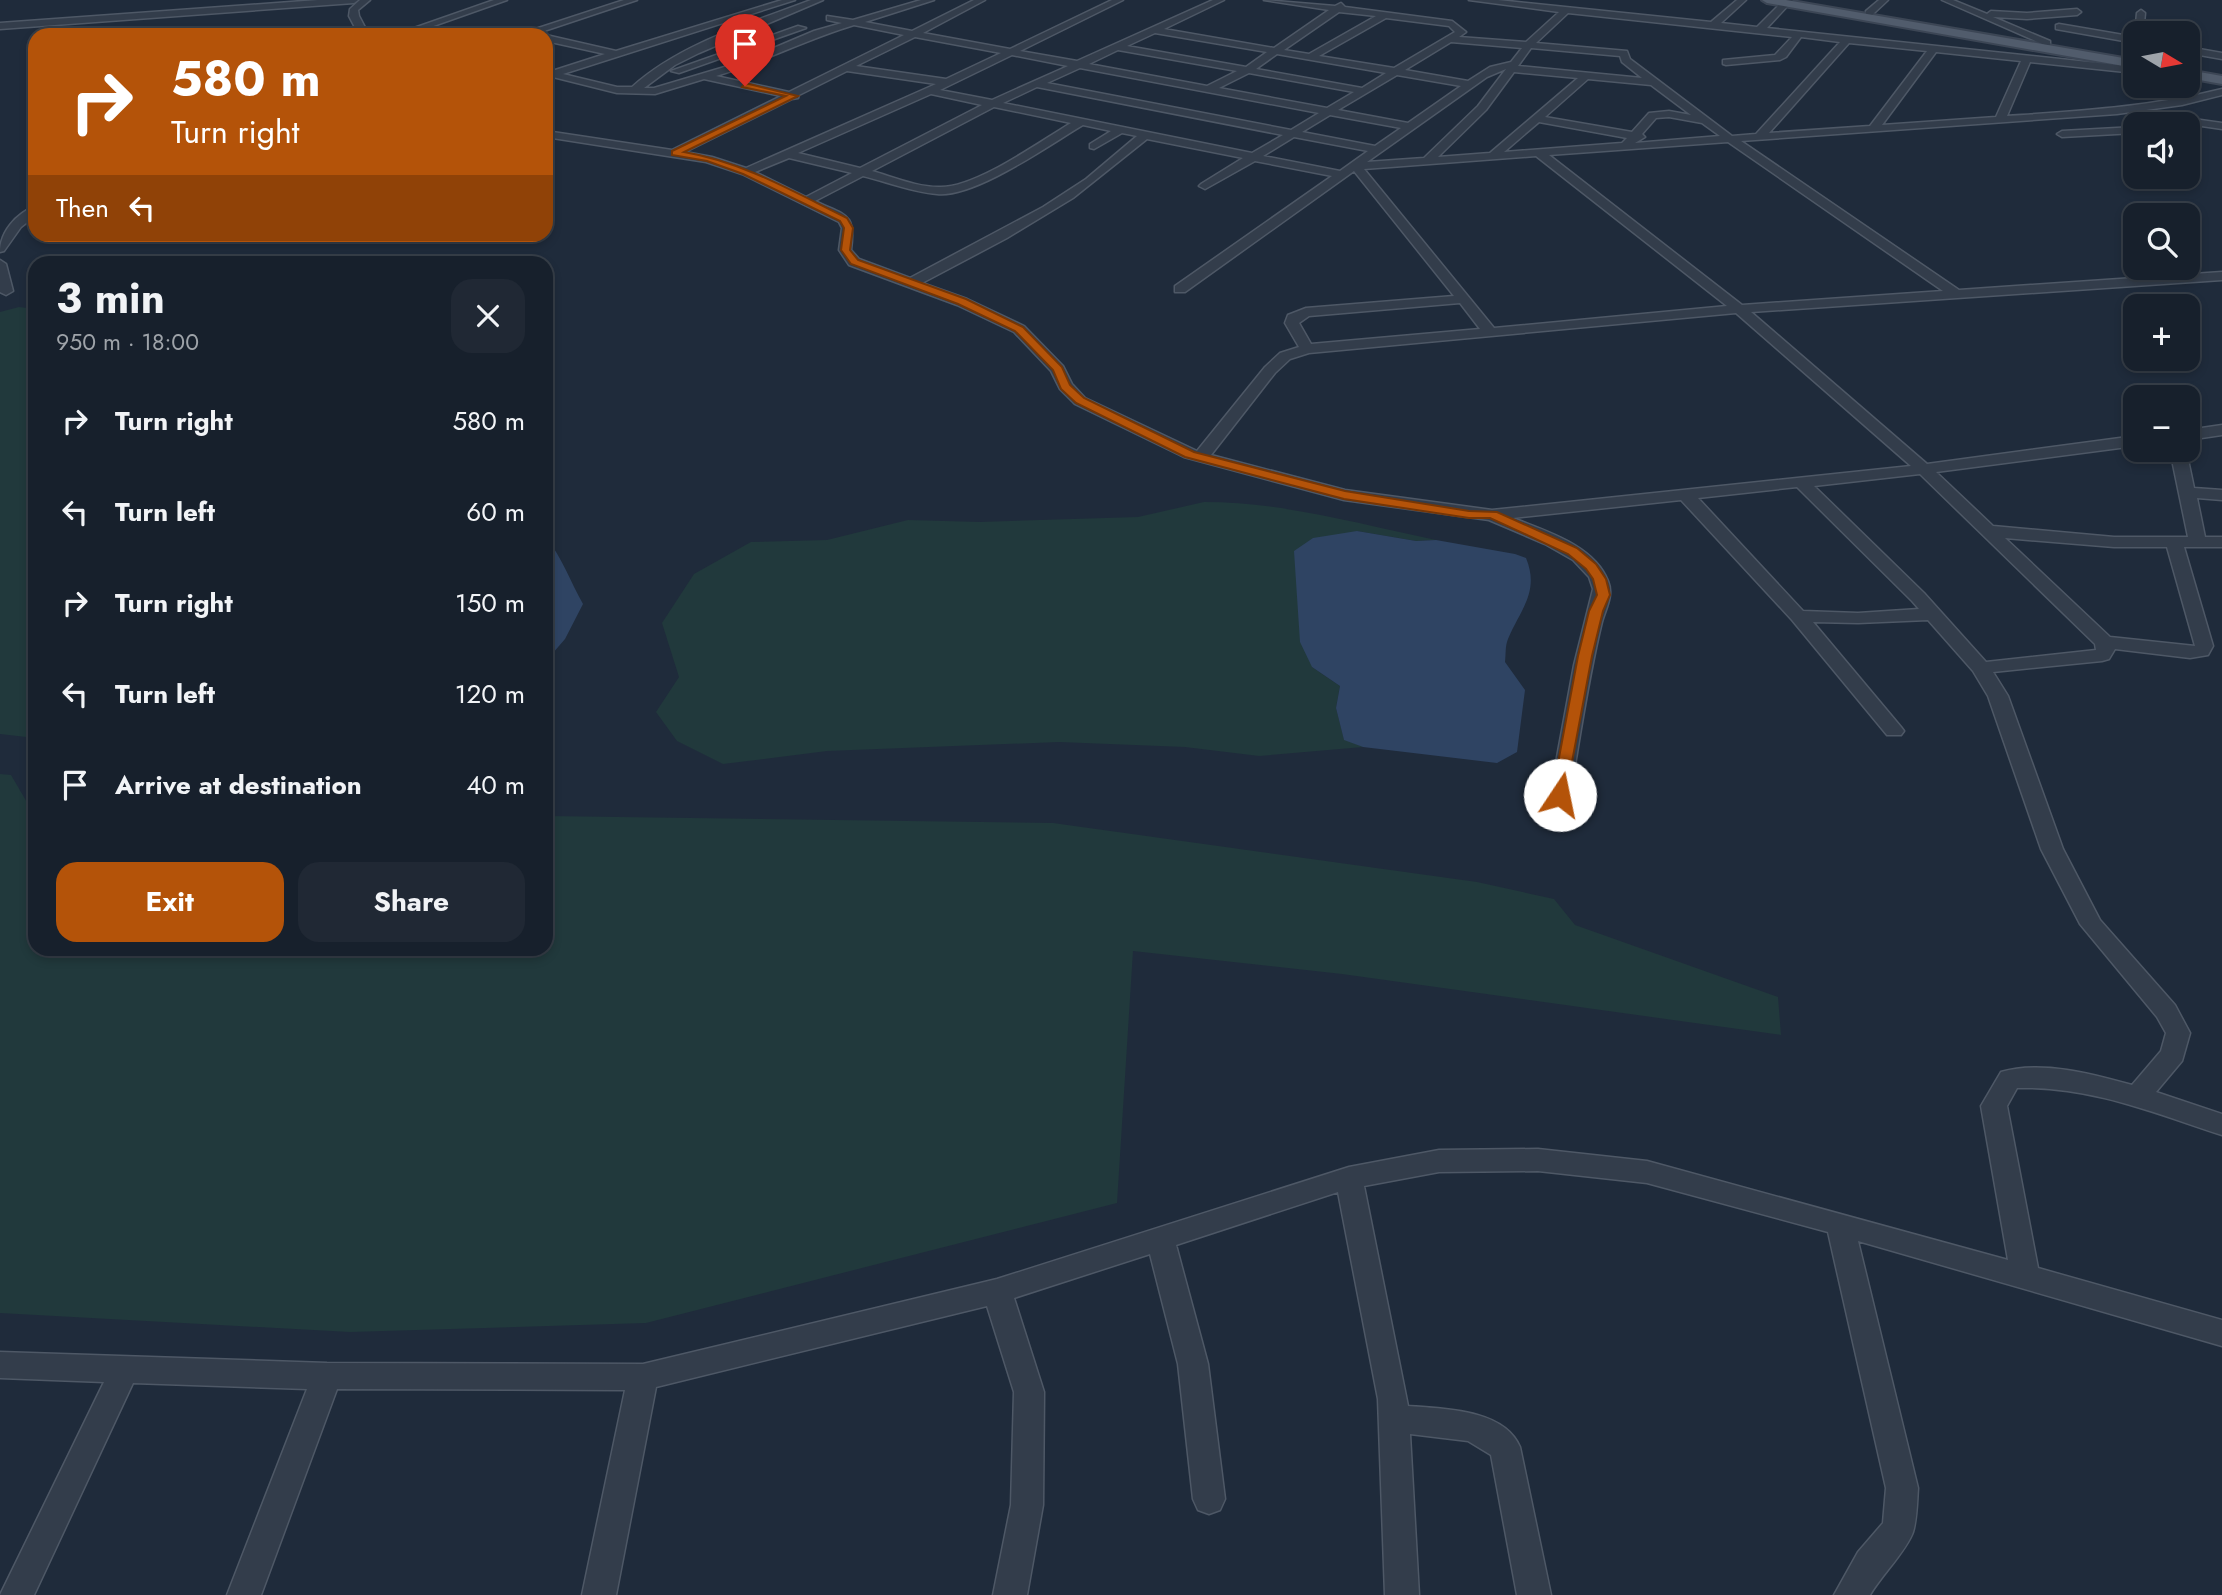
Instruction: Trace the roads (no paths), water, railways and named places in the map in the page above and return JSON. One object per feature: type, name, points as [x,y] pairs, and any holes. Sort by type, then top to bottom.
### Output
[{"type":"main road","points":[[1767,0],[1869,13],[2047,43],[2123,59]]},
{"type":"main road","points":[[1788,1],[2123,60]]},
{"type":"street","points":[[0,26],[354,0]]},
{"type":"street","points":[[360,28],[354,16],[354,9],[366,0]]},
{"type":"street","points":[[420,28],[503,0]]},
{"type":"street","points":[[547,28],[633,0]]},
{"type":"street","points":[[553,72],[791,0]]},
{"type":"street","points":[[639,91],[636,89],[639,85],[753,26],[819,0]]},
{"type":"street","points":[[553,72],[597,86],[654,90],[699,78],[796,44],[817,33],[930,0]]},
{"type":"street","points":[[675,153],[794,96],[981,0]]},
{"type":"street","points":[[746,172],[930,91],[1119,0]]},
{"type":"street","points":[[807,201],[990,105],[1220,0]]},
{"type":"street","points":[[1205,186],[1461,32],[1452,24],[1268,0]]},
{"type":"street","points":[[1094,146],[1164,108],[1248,71],[1348,0]]},
{"type":"street","points":[[1473,0],[2123,69]]},
{"type":"street","points":[[1714,25],[1742,0]]},
{"type":"street","points":[[1869,13],[1884,0]]},
{"type":"street","points":[[1946,0],[2047,43]]},
{"type":"street","points":[[1760,30],[1788,1]]},
{"type":"street","points":[[1975,13],[2027,16],[2077,12],[2058,4]]},
{"type":"street","points":[[664,72],[856,9]]},
{"type":"street","points":[[1428,160],[1482,108],[1527,47],[1566,10]]},
{"type":"street","points":[[2140,21],[2141,13]]},
{"type":"street","points":[[1310,57],[1386,14]]},
{"type":"street","points":[[830,18],[1411,127]]},
{"type":"street","points":[[753,26],[786,33]]},
{"type":"street","points":[[2059,27],[2123,38]]},
{"type":"street","points":[[1152,30],[1469,84]]},
{"type":"street","points":[[1726,62],[1777,58],[1783,55],[1800,34]]},
{"type":"street","points":[[1449,39],[1624,53],[1625,60],[1730,139],[1956,294]]},
{"type":"street","points":[[1763,133],[1847,39]]},
{"type":"street","points":[[553,40],[615,54]]},
{"type":"street","points":[[1117,47],[1364,91]]},
{"type":"street","points":[[1873,128],[1933,49]]},
{"type":"street","points":[[2200,52],[2222,55],[2216,77]]},
{"type":"street","points":[[2000,119],[2026,58]]},
{"type":"street","points":[[1180,289],[1493,69],[1514,66],[1584,78],[1655,82]]},
{"type":"street","points":[[849,68],[905,78],[949,82]]},
{"type":"street","points":[[664,72],[794,96]]},
{"type":"street","points":[[1493,156],[1584,78]]},
{"type":"street","points":[[1037,84],[1379,150]]},
{"type":"street","points":[[930,91],[1342,175]]},
{"type":"street","points":[[1356,166],[1539,153],[1630,141],[1678,143],[1730,139],[1763,133],[2118,111],[2198,99],[2222,92]]},
{"type":"street","points":[[2198,99],[2210,104]]},
{"type":"street","points":[[1192,145],[1274,101]]},
{"type":"street","points":[[2118,111],[2123,112]]},
{"type":"street","points":[[1630,141],[1653,115],[1668,114],[1730,124]]},
{"type":"street","points":[[1538,119],[1630,141]]},
{"type":"street","points":[[788,154],[938,191],[954,191],[1009,164],[1079,123]]},
{"type":"street","points":[[2200,124],[2222,126]]},
{"type":"street","points":[[1742,126],[1763,133]]},
{"type":"street","points":[[2063,134],[2123,131]]},
{"type":"street","points":[[553,135],[708,159],[746,172],[844,220],[849,228],[845,250],[854,262],[962,302],[1019,329],[1058,369],[1065,386],[1080,401],[1201,457],[1344,495],[1492,515],[1924,469],[2123,444]]},
{"type":"street","points":[[911,283],[1001,237],[1058,202],[1091,180],[1144,136]]},
{"type":"street","points":[[1539,153],[1739,309],[1924,469],[2104,642],[2106,650],[2102,655],[1981,668]]},
{"type":"street","points":[[1356,166],[1490,333]]},
{"type":"street","points":[[0,248],[17,224],[28,215]]},
{"type":"street","points":[[0,264],[6,290]]},
{"type":"street","points":[[1201,457],[1270,370],[1285,356],[1307,349],[1739,309],[2222,276]]},
{"type":"street","points":[[1307,349],[1292,323],[1299,314],[1463,299]]},
{"type":"street","points":[[2200,433],[2222,430]]},
{"type":"street","points":[[2181,462],[2198,542]]},
{"type":"street","points":[[1801,482],[1933,614],[1981,668],[1998,696],[2052,849],[2091,924],[2166,1011],[2178,1033],[2173,1054],[2139,1094]]},
{"type":"street","points":[[2187,492],[2222,495]]},
{"type":"street","points":[[1685,494],[1798,617],[1894,731]]},
{"type":"street","points":[[1492,515],[1573,551],[1591,566],[1599,579],[1603,595],[1596,611],[1588,645],[1560,795]]},
{"type":"street","points":[[1988,531],[2080,540],[2222,542]]},
{"type":"street","points":[[2104,642],[2201,651],[2204,646],[2174,542]]},
{"type":"street","points":[[1798,617],[1858,618],[1933,614]]},
{"type":"street","points":[[2025,1277],[1994,1106],[2010,1079],[2042,1076],[2139,1094],[2222,1125]]},
{"type":"street","points":[[0,1365],[327,1376],[643,1377],[997,1291],[1349,1178],[1439,1161],[1538,1160],[1647,1172],[2222,1333]]},
{"type":"street","points":[[1349,1178],[1393,1399],[1402,1595]]},
{"type":"street","points":[[1840,1224],[1902,1488],[1898,1529],[1870,1563],[1851,1595]]},
{"type":"street","points":[[1160,1239],[1193,1364],[1209,1499]]},
{"type":"street","points":[[997,1291],[1029,1392],[1027,1505],[1010,1595]]},
{"type":"street","points":[[16,1595],[125,1369]]},
{"type":"street","points":[[244,1595],[327,1376]]},
{"type":"street","points":[[599,1595],[643,1377]]},
{"type":"street","points":[[1394,1418],[1479,1430],[1494,1436],[1505,1447],[1534,1595]]},
{"type":"water","points":[[1357,531],[1416,541],[1436,540],[1526,558],[1530,570],[1530,591],[1507,642],[1505,662],[1525,690],[1517,752],[1497,763],[1363,747],[1344,740],[1336,708],[1340,686],[1312,667],[1300,642],[1294,551],[1313,538]]},
{"type":"water","points":[[553,547],[583,604],[565,639],[553,653]]}]
